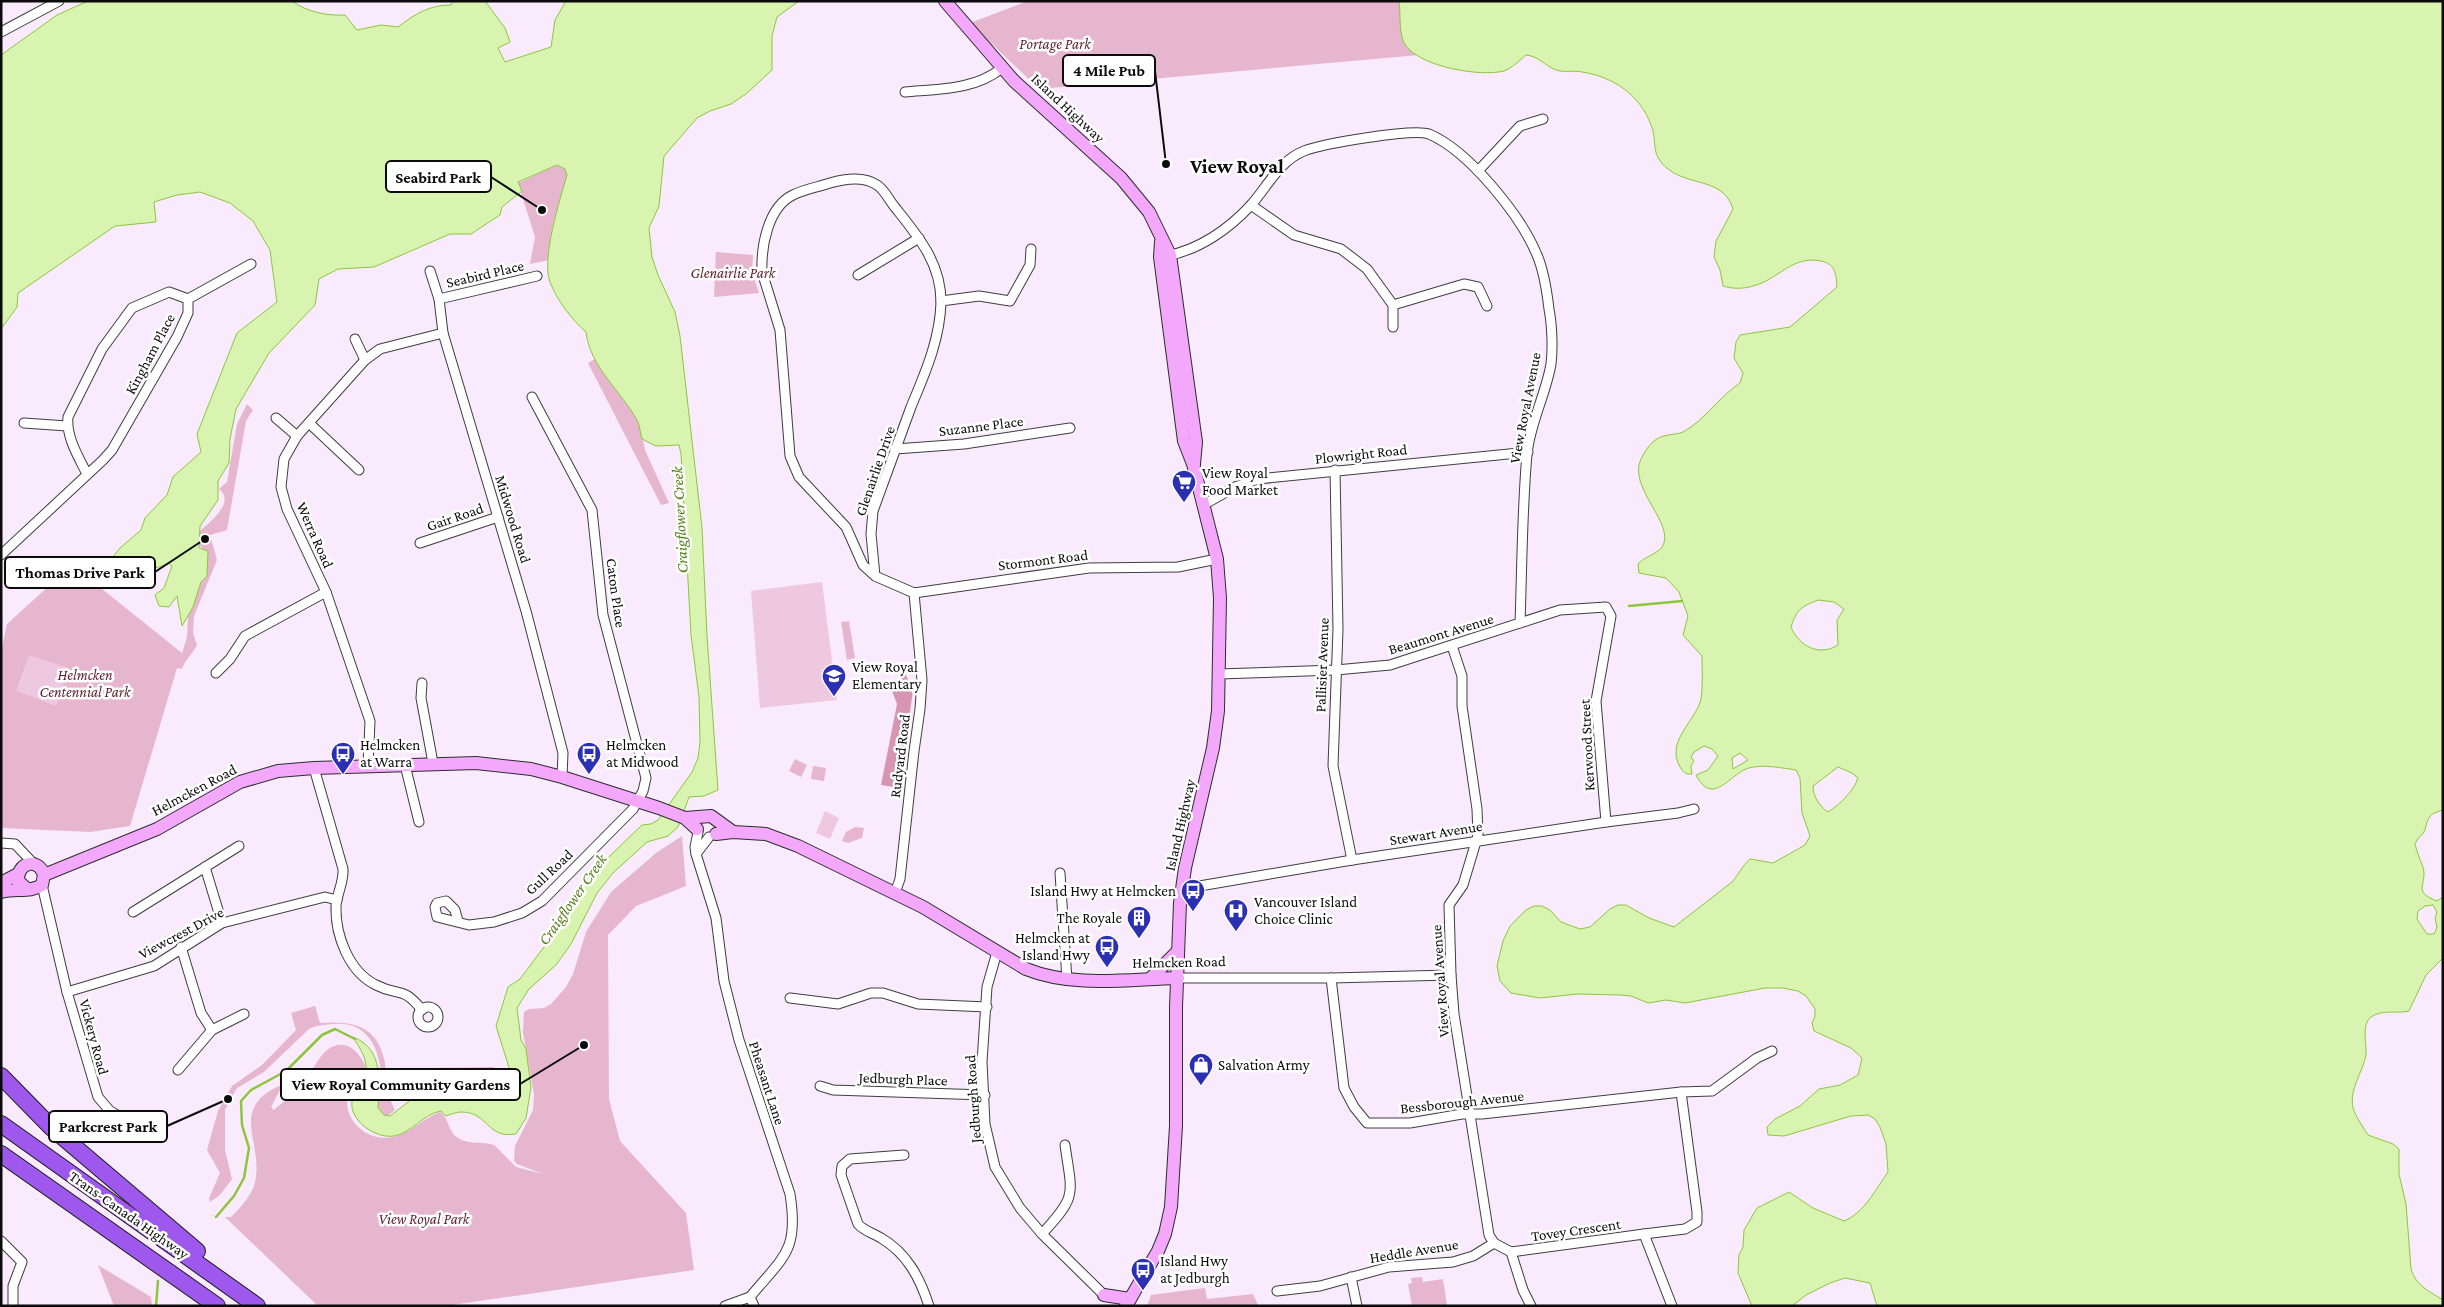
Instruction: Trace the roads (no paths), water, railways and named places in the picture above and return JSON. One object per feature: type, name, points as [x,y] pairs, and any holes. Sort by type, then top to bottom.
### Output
[{"type":"highway","points":[[1,1076],[51,1127],[199,1252],[231,1286]]},
{"type":"highway","name":"Trans-Canada Highway","points":[[1,1124],[257,1306]]},
{"type":"highway","name":"Trans-Canada Highway","points":[[1,1154],[216,1306]]},
{"type":"highway","points":[[1,1168],[79,1218],[144,1255]]},
{"type":"main road","name":"Island Highway","points":[[945,1],[1002,68],[1137,196],[1149,212],[1165,256],[1196,442],[1194,464],[1218,559],[1220,598],[1219,674],[1214,748],[1185,868],[1182,889],[1178,951],[1176,1126],[1171,1207],[1165,1234],[1158,1252],[1128,1303]]},
{"type":"main road","name":"Helmcken Road","points":[[1,892],[17,888],[36,876],[157,829],[240,782],[278,771],[405,764],[501,764],[562,776],[659,808],[707,828],[766,834],[781,839],[924,907],[1034,972],[1067,980],[1178,978]]},
{"type":"main road","points":[[21,868],[36,876],[18,881],[18,874],[21,868]]},
{"type":"main road","points":[[1,883],[18,874]]},
{"type":"main road","points":[[1151,978],[1178,951]]},
{"type":"main road","points":[[1107,1300],[1128,1303]]},
{"type":"street","points":[[1,32],[59,1]]},
{"type":"street","points":[[905,92],[964,86],[989,79],[1002,68]]},
{"type":"street","points":[[1478,172],[1520,126],[1543,119]]},
{"type":"street","name":"View Royal Avenue","points":[[1165,256],[1203,244],[1222,231],[1251,205],[1280,167],[1303,152],[1330,145],[1410,132],[1428,134],[1453,150],[1478,172],[1510,208],[1538,256],[1550,310],[1551,362],[1528,452],[1520,623]]},
{"type":"street","name":"Glenairlie Drive","points":[[850,178],[877,185],[930,252],[936,269],[941,301],[937,339],[895,449],[871,522],[875,576],[863,565],[846,527],[799,477],[790,456],[780,330],[762,272],[763,247],[771,221],[784,201],[808,189],[850,178]]},
{"type":"street","points":[[1251,205],[1294,236],[1341,249],[1367,269],[1393,305],[1393,327]]},
{"type":"street","points":[[858,275],[919,238]]},
{"type":"street","points":[[941,301],[979,296],[1010,301],[1030,265],[1031,249]]},
{"type":"street","points":[[188,299],[251,264]]},
{"type":"street","name":"Midwood Road","points":[[430,272],[438,298],[443,334],[526,611],[562,753],[562,776]]},
{"type":"street","name":"Seabird Place","points":[[438,298],[537,276]]},
{"type":"street","points":[[1393,305],[1464,284],[1478,287],[1487,306]]},
{"type":"street","name":"Kingham Place","points":[[1,555],[103,460],[117,443],[177,337],[188,313],[188,299],[169,292],[132,308],[102,349],[68,416],[67,426]]},
{"type":"street","name":"Werra Road","points":[[368,766],[370,721],[326,592],[287,510],[281,486],[284,459],[297,436],[364,360],[380,349],[443,334]]},
{"type":"street","points":[[355,340],[364,360]]},
{"type":"street","name":"Caton Place","points":[[532,397],[592,510],[603,616],[646,778],[638,801]]},
{"type":"street","points":[[276,418],[297,436]]},
{"type":"street","points":[[24,422],[67,426],[71,441],[87,474]]},
{"type":"street","points":[[309,423],[359,470]]},
{"type":"street","name":"Suzanne Place","points":[[895,449],[964,444],[1070,428]]},
{"type":"street","name":"Plowright Road","points":[[1203,505],[1235,487],[1258,478],[1528,452]]},
{"type":"street","name":"Pallisier Avenue","points":[[1336,470],[1338,629],[1333,766],[1352,860]]},
{"type":"street","name":"Gair Road","points":[[420,544],[498,517]]},
{"type":"street","name":"Stormont Road","points":[[914,593],[994,580],[1089,568],[1178,568],[1218,559]]},
{"type":"street","points":[[875,576],[914,593]]},
{"type":"street","points":[[216,673],[230,659],[245,636],[326,592]]},
{"type":"street","name":"Rudyard Road","points":[[895,893],[900,879],[922,680],[914,593]]},
{"type":"street","name":"Beaumont Avenue","points":[[1219,674],[1336,670],[1390,665],[1560,610],[1597,606],[1609,608]]},
{"type":"street","name":"Kerwood Street","points":[[1606,822],[1596,701],[1611,616],[1609,608]]},
{"type":"street","name":"View Royal Avenue","points":[[1452,646],[1462,676],[1462,706],[1478,809],[1477,840],[1463,885],[1449,905],[1451,975],[1454,1014],[1489,1235],[1494,1243]]},
{"type":"street","points":[[422,683],[421,698],[433,764]]},
{"type":"street","points":[[405,764],[419,822]]},
{"type":"street","points":[[314,768],[343,869],[344,877],[337,900],[337,920],[346,953],[352,964],[369,982],[388,990],[407,994],[422,1010]]},
{"type":"street","name":"Gull Road","points":[[458,921],[469,925],[494,922],[522,913],[542,901],[638,801]]},
{"type":"street","name":"Stewart Avenue","points":[[1182,889],[1477,840],[1678,814],[1694,809]]},
{"type":"street","name":"Pheasant Lane","points":[[707,828],[695,846],[716,918],[724,981],[739,1040],[790,1194],[794,1217],[791,1242],[779,1265],[750,1297]]},
{"type":"street","points":[[1,843],[14,844],[36,876]]},
{"type":"street","points":[[133,912],[239,846]]},
{"type":"street","points":[[205,867],[222,924]]},
{"type":"street","points":[[1060,873],[1067,980]]},
{"type":"street","name":"Vickery Road","points":[[36,876],[98,1097],[110,1111],[128,1121],[152,1118]]},
{"type":"street","name":"Viewcrest Drive","points":[[68,992],[154,966],[222,924],[326,897],[337,900]]},
{"type":"street","points":[[182,947],[201,1013],[212,1030]]},
{"type":"street","name":"Jedburgh Road","points":[[998,952],[987,987],[982,1062],[985,1124],[995,1168],[1020,1208],[1042,1234],[1107,1300]]},
{"type":"street","name":"Helmcken Road","points":[[1178,978],[1331,978],[1451,975]]},
{"type":"street","name":"Bessborough Avenue","points":[[1331,978],[1344,1088],[1354,1107],[1367,1123],[1410,1123],[1470,1114],[1681,1092],[1712,1091],[1758,1058],[1772,1051]]},
{"type":"street","points":[[790,998],[838,1004],[871,993],[883,993],[918,1004],[987,1007]]},
{"type":"street","points":[[178,1070],[212,1030],[244,1014]]},
{"type":"street","name":"Jedburgh Place","points":[[820,1086],[833,1090],[985,1095]]},
{"type":"street","name":"Tovey Crescent","points":[[1511,1252],[1685,1229],[1696,1222],[1698,1212],[1681,1092]]},
{"type":"street","points":[[1042,1234],[1063,1211],[1069,1201],[1071,1188],[1065,1145]]},
{"type":"street","points":[[904,1155],[855,1157],[845,1162],[842,1166],[841,1175],[858,1224],[882,1238],[911,1265],[922,1282],[929,1306]]},
{"type":"street","name":"Tovey Crescent","points":[[1644,1234],[1672,1306]]},
{"type":"street","points":[[1,1241],[22,1262],[13,1286],[13,1306]]},
{"type":"street","points":[[1494,1243],[1511,1252],[1522,1290],[1531,1306]]},
{"type":"street","name":"Heddle Avenue","points":[[1277,1292],[1320,1286],[1389,1267],[1453,1262],[1473,1256],[1494,1243]]},
{"type":"street","points":[[1351,1277],[1358,1306]]},
{"type":"street","points":[[724,1306],[750,1297],[754,1306]]},
{"type":"waterway","points":[[1629,606],[1682,601]]},
{"type":"waterway","name":"Craigflower Creek","points":[[216,1217],[234,1196],[244,1178],[249,1148],[242,1125],[241,1101],[251,1090],[286,1071],[322,1035],[335,1029],[355,1039]]},
{"type":"waterway","name":"Craigflower Creek","points":[[156,1306],[158,1281]]},
{"type":"place","name":"4 Mile Pub","points":[[1166,164]]},
{"type":"place","name":"Seabird Park","points":[[542,210]]},
{"type":"place","name":"View Royal Food Market","points":[[1184,503]]},
{"type":"place","name":"Thomas Drive Park","points":[[205,539]]},
{"type":"place","name":"View Royal Elementary","points":[[834,697]]},
{"type":"place","name":"Helmcken at Warra","points":[[343,775]]},
{"type":"place","name":"Helmcken at Midwood","points":[[589,775]]},
{"type":"place","name":"Island Hwy at Helmcken","points":[[1193,912]]},
{"type":"place","name":"Vancouver Island Choice Clinic","points":[[1236,932]]},
{"type":"place","name":"The Royale","points":[[1139,939]]},
{"type":"place","name":"Helmcken at Island Hwy","points":[[1107,968]]},
{"type":"place","name":"View Royal Community Gardens","points":[[584,1045]]},
{"type":"place","name":"Salvation Army","points":[[1201,1086]]},
{"type":"place","name":"Parkcrest Park","points":[[228,1099]]},
{"type":"place","name":"Island Hwy at Jedburgh","points":[[1143,1291]]},
{"type":"district","name":"View Royal","points":[[1237,166]]},
{"type":"park label","name":"Portage Park","points":[[1055,44]]},
{"type":"park label","name":"Glenairlie Park","points":[[733,273]]},
{"type":"park label","name":"Helmcken Centennial Park","points":[[85,684]]},
{"type":"park label","name":"View Royal Park","points":[[424,1219]]}]
